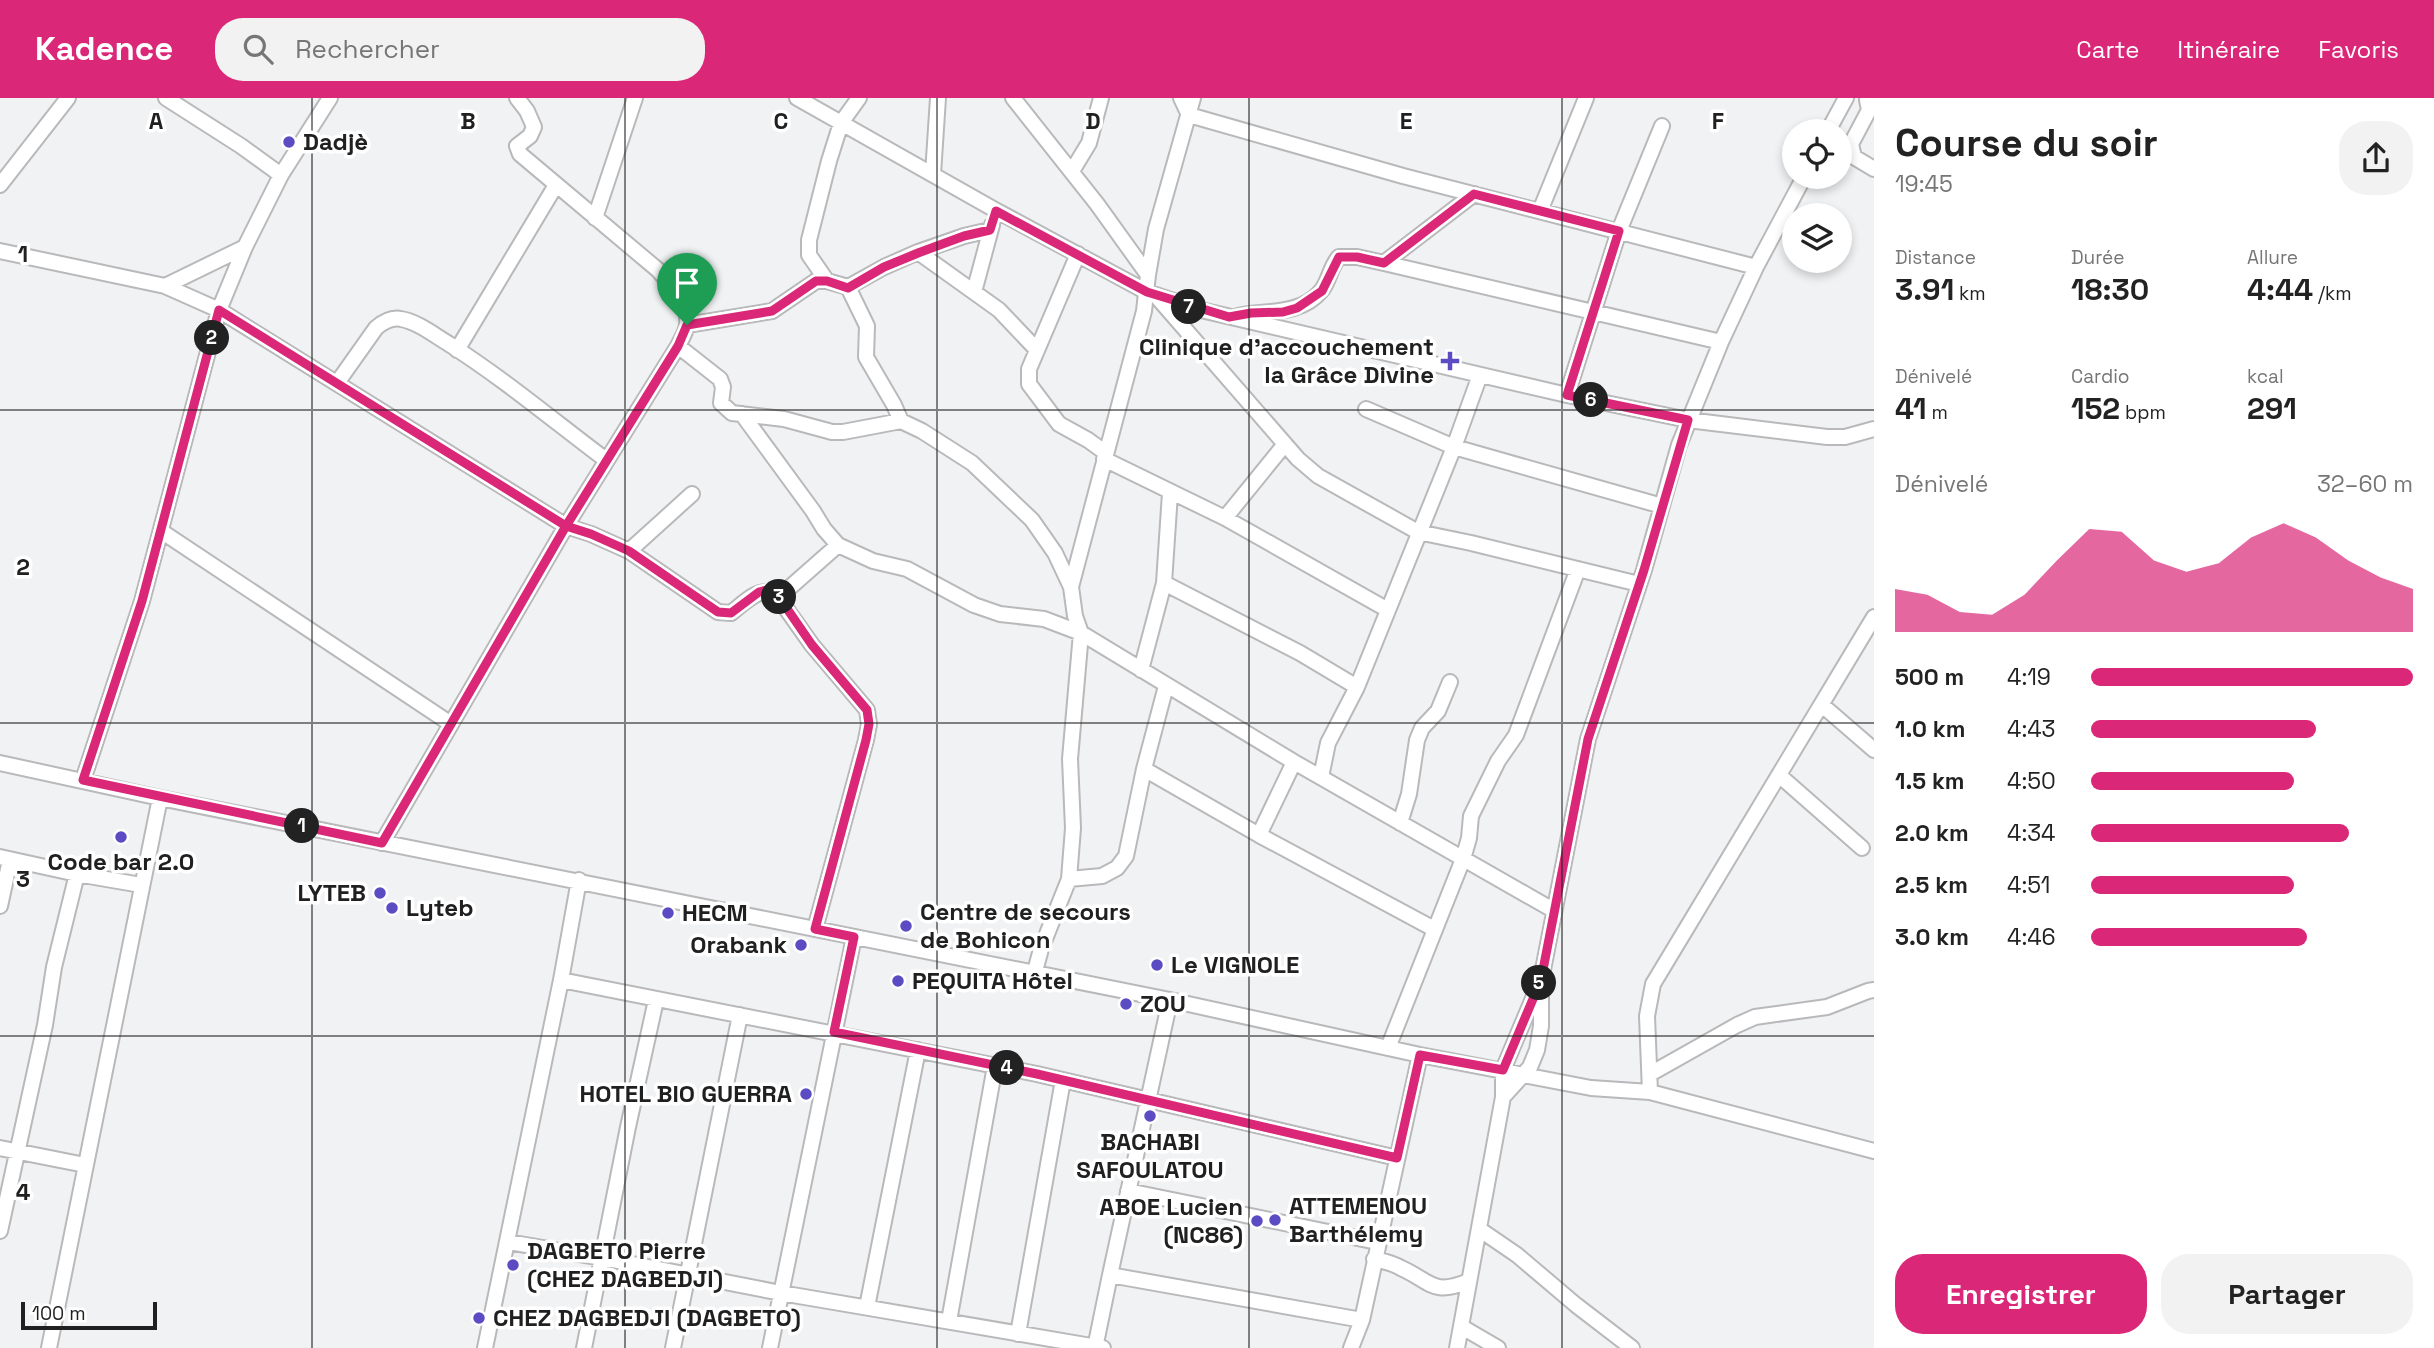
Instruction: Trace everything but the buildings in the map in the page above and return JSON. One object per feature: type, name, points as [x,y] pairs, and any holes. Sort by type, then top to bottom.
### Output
[{"type":"street","points":[[0,185],[68,98]]},
{"type":"street","points":[[166,98],[281,175]]},
{"type":"street","points":[[83,780],[138,614],[219,310],[245,247],[281,175],[330,98]]},
{"type":"street","points":[[382,843],[566,526],[678,346],[687,325],[682,301],[658,270],[517,149],[533,132],[534,127],[517,98]]},
{"type":"street","points":[[595,218],[635,98]]},
{"type":"street","points":[[797,98],[996,211],[1152,294],[1229,317],[1567,395],[1688,420],[1845,437],[1874,429]]},
{"type":"street","points":[[827,281],[813,262],[808,248],[841,123],[859,98]]},
{"type":"street","points":[[933,174],[939,98]]},
{"type":"street","points":[[1013,98],[1128,244],[1147,275],[1152,294],[1307,468],[1418,532],[1639,584]]},
{"type":"street","points":[[1072,171],[1090,143],[1101,98]]},
{"type":"street","points":[[1181,98],[1189,115],[1474,194],[1756,267]]},
{"type":"street","points":[[1147,275],[1156,229],[1193,98]]},
{"type":"street","points":[[1540,211],[1586,98]]},
{"type":"street","points":[[1835,119],[1846,98]]},
{"type":"street","points":[[1866,99],[1870,110],[1851,144],[1854,157],[1874,169]]},
{"type":"street","points":[[1567,395],[1619,231],[1662,126]]},
{"type":"street","points":[[457,350],[556,185]]},
{"type":"street","points":[[1503,1097],[1534,1059],[1539,1041],[1541,980],[1588,739],[1639,584],[1688,420],[1756,267],[1798,189]]},
{"type":"street","points":[[1384,263],[1474,194]]},
{"type":"street","points":[[974,292],[996,211]]},
{"type":"street","points":[[848,288],[884,267],[918,253],[964,236],[990,230]]},
{"type":"street","points":[[165,286],[245,247]]},
{"type":"street","points":[[0,251],[165,286],[219,310],[566,526],[629,551],[718,612],[731,613],[759,592],[767,590],[779,597],[812,645],[861,701],[867,710],[869,724],[815,929]]},
{"type":"street","points":[[918,253],[999,310],[1037,350]]},
{"type":"street","points":[[1078,254],[1027,377],[1034,393],[1059,424],[1088,440],[1105,456],[1170,493],[1225,518],[1388,610]]},
{"type":"street","points":[[1229,317],[1283,312],[1297,308],[1322,291],[1339,257],[1357,257],[1721,342]]},
{"type":"street","points":[[687,325],[772,311],[810,284],[827,281],[848,288],[865,318],[869,363],[901,421]]},
{"type":"street","points":[[1071,587],[1105,456],[1152,294]]},
{"type":"street","points":[[337,383],[376,328],[384,321],[398,318],[412,323],[457,350],[521,394],[606,460]]},
{"type":"street","points":[[678,346],[720,379],[723,387],[720,399],[724,408],[732,413],[784,419],[832,432],[901,421],[922,431],[972,463],[1002,490],[1040,531],[1055,553],[1071,587],[1075,616],[1081,633],[1070,759],[1073,828],[1069,879],[1041,949],[1034,975]]},
{"type":"street","points":[[1321,777],[1328,743],[1357,687],[1454,447],[1480,374]]},
{"type":"street","points":[[1366,409],[1454,447],[1662,506]]},
{"type":"street","points":[[742,414],[838,545],[873,561],[907,569],[974,604],[1000,614],[1044,619],[1081,633],[1294,762],[1553,910]]},
{"type":"street","points":[[1225,518],[1285,444]]},
{"type":"street","points":[[1142,670],[1164,583],[1170,493]]},
{"type":"street","points":[[629,551],[692,494]]},
{"type":"street","points":[[161,531],[451,724]]},
{"type":"street","points":[[779,597],[838,545]]},
{"type":"street","points":[[1388,1048],[1463,859],[1471,816],[1498,761],[1516,735],[1578,569]]},
{"type":"street","points":[[1164,583],[1288,647],[1357,687]]},
{"type":"street","points":[[1650,1092],[1647,1016],[1653,985],[1874,617]]},
{"type":"street","points":[[1400,823],[1409,794],[1417,740],[1422,728],[1438,711],[1450,682]]},
{"type":"street","points":[[1069,879],[1102,876],[1122,864],[1126,856],[1143,769],[1166,686]]},
{"type":"street","points":[[1822,705],[1874,750]]},
{"type":"street","points":[[1259,835],[1294,762]]},
{"type":"street","points":[[0,763],[382,843],[579,880],[1034,975],[1170,1000],[1420,1055],[1591,1088],[1650,1092],[1874,1151]]},
{"type":"street","points":[[1143,769],[1434,929]]},
{"type":"street","points":[[1780,776],[1862,848]]},
{"type":"street","points":[[49,1348],[160,798]]},
{"type":"street","points":[[0,906],[5,859],[141,885]]},
{"type":"street","points":[[0,1231],[46,1025],[54,967],[77,874]]},
{"type":"street","points":[[485,1348],[579,880]]},
{"type":"street","points":[[770,1348],[854,937]]},
{"type":"street","points":[[561,980],[834,1032],[1063,1080],[1397,1158]]},
{"type":"street","points":[[1457,1348],[1503,1097],[1503,1070],[1541,980]]},
{"type":"street","points":[[1650,1074],[1755,1017],[1827,1007],[1874,990]]},
{"type":"street","points":[[584,1348],[656,1000]]},
{"type":"street","points":[[508,1242],[949,1321],[1025,1340],[1097,1348],[1110,1275],[1170,1000]]},
{"type":"street","points":[[673,1348],[740,1015]]},
{"type":"street","points":[[867,1307],[918,1050]]},
{"type":"street","points":[[1351,1348],[1362,1320],[1420,1055]]},
{"type":"street","points":[[949,1321],[995,1066]]},
{"type":"street","points":[[1025,1340],[1063,1080]]},
{"type":"street","points":[[0,1148],[85,1165]]},
{"type":"street","points":[[1128,1191],[1377,1242]]},
{"type":"street","points":[[1479,1229],[1517,1255],[1576,1306],[1632,1348]]},
{"type":"street","points":[[1374,1259],[1400,1267],[1428,1285],[1439,1288],[1450,1289],[1469,1281]]},
{"type":"street","points":[[1110,1275],[1362,1320]]},
{"type":"street","points":[[1462,1327],[1498,1348]]},
{"type":"place","name":"Dadjè","points":[[289,142]]},
{"type":"place","name":"Clinique d’accouchement la Grâce Divine","points":[[1450,361]]},
{"type":"place","name":"Code bar 2.0","points":[[121,837]]},
{"type":"place","name":"LYTEB","points":[[380,893]]},
{"type":"place","name":"Lyteb","points":[[392,908]]},
{"type":"place","name":"HECM","points":[[668,913]]},
{"type":"place","name":"Centre de secours de Bohicon","points":[[906,926]]},
{"type":"place","name":"Orabank","points":[[801,945]]},
{"type":"place","name":"Le VIGNOLE","points":[[1157,965]]},
{"type":"place","name":"PEQUITA Hôtel","points":[[898,981]]},
{"type":"place","name":"ZOU","points":[[1126,1004]]},
{"type":"place","name":"HOTEL BIO GUERRA","points":[[806,1094]]},
{"type":"place","name":"BACHABI SAFOULATOU","points":[[1150,1116]]},
{"type":"place","name":"ATTEMENOU Barthélemy","points":[[1275,1220]]},
{"type":"place","name":"ABOE Lucien (NC86)","points":[[1257,1221]]},
{"type":"place","name":"DAGBETO Pierre (CHEZ DAGBEDJI)","points":[[513,1265]]},
{"type":"place","name":"CHEZ DAGBEDJI (DAGBETO)","points":[[479,1318]]},
{"type":"route","points":[[687,325],[678,346],[566,526],[382,843],[83,780],[142,601],[219,310],[566,526],[611,541],[629,551],[718,612],[731,613],[759,592],[767,590],[779,597],[812,645],[861,701],[867,710],[869,724],[815,929],[854,937],[834,1032],[1037,1074],[1397,1158],[1420,1055],[1503,1070],[1541,980],[1588,739],[1644,570],[1688,420],[1567,395],[1619,231],[1474,194],[1384,263],[1357,257],[1339,257],[1322,291],[1297,308],[1283,312],[1229,317],[1147,292],[996,211],[990,230],[964,236],[918,253],[884,267],[848,288],[827,281],[816,281],[777,309],[767,313],[687,325]]}]
